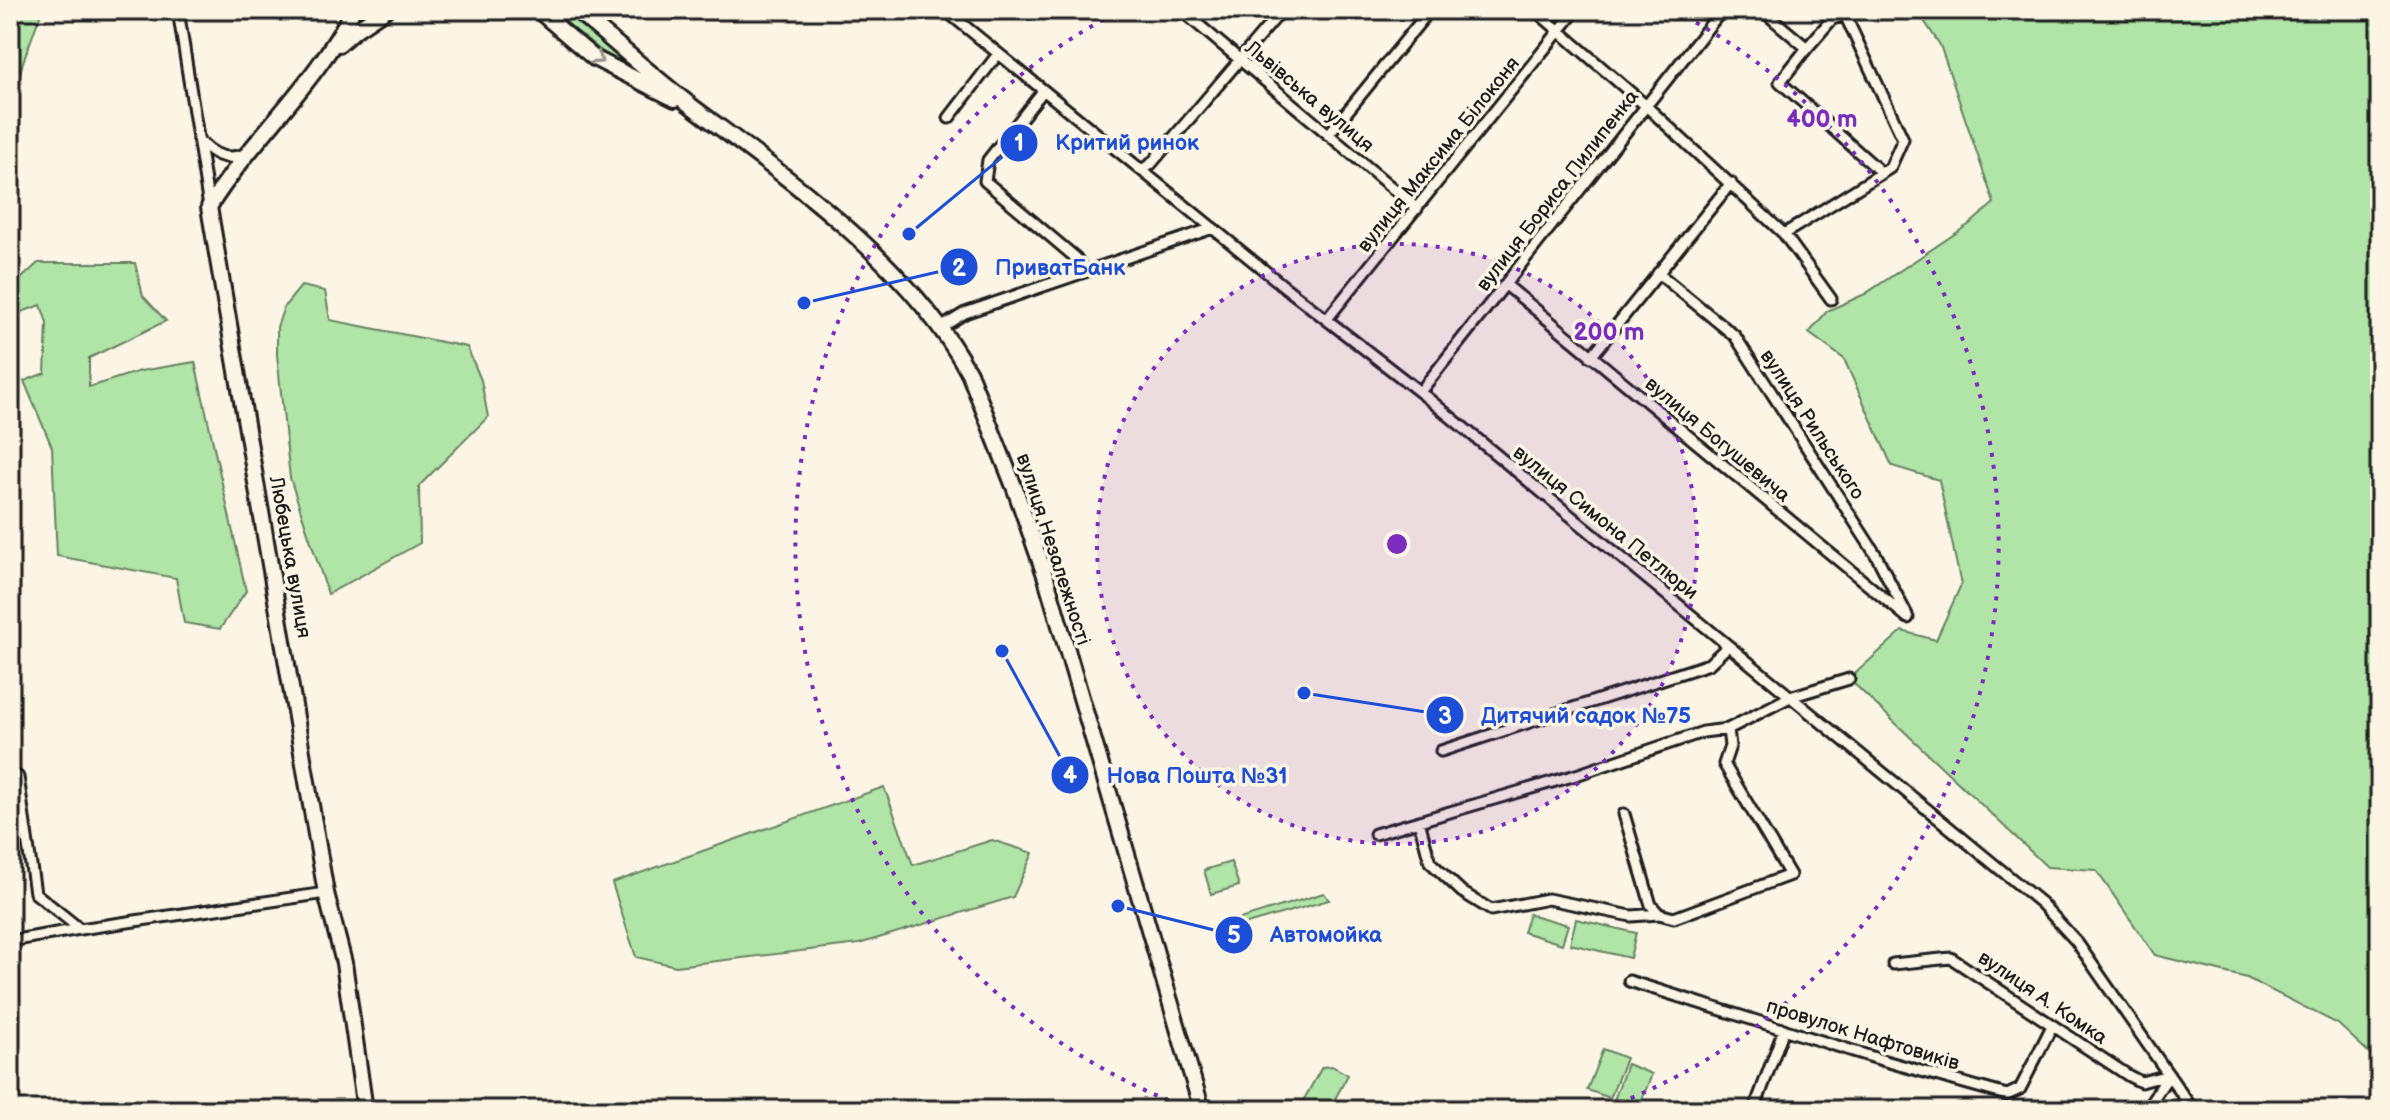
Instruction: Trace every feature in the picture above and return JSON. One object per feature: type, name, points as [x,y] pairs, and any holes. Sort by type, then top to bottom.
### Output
[{"type":"street","name":"Любецька вулиця","points":[[178,10],[326,893],[344,963],[365,1110]]},
{"type":"street","points":[[327,55],[353,10]]},
{"type":"street","points":[[209,207],[248,152],[327,55],[355,30],[385,10]]},
{"type":"street","name":"вулиця Незалежності","points":[[538,10],[594,58],[634,81],[693,108]]},
{"type":"street","name":"вулиця Незалежності","points":[[576,10],[693,108],[748,147],[882,260],[942,327],[969,373],[1046,578],[1202,1110]]},
{"type":"street","name":"вулиця Симона Петлюри","points":[[945,10],[1420,392],[2041,903],[2076,941],[2193,1110]]},
{"type":"street","name":"Львівська вулиця","points":[[1181,10],[1417,209]]},
{"type":"street","points":[[1141,170],[1151,164],[1282,10]]},
{"type":"street","points":[[1328,135],[1430,10]]},
{"type":"street","points":[[1535,10],[1645,105],[1784,234],[1831,299]]},
{"type":"street","name":"вулиця Максима Білоконя","points":[[1327,319],[1576,10]]},
{"type":"street","name":"вулиця Бориса Пилипенка","points":[[1420,392],[1722,10]]},
{"type":"street","points":[[1762,10],[1807,48]]},
{"type":"street","points":[[1784,234],[1882,173],[1890,168],[1903,139],[1845,15],[1832,19],[1780,82],[1882,173]]},
{"type":"street","points":[[949,118],[998,54]]},
{"type":"street","points":[[1043,91],[988,160],[985,181],[1076,258],[1085,272]]},
{"type":"street","points":[[200,141],[208,149],[226,157],[237,157],[248,152]]},
{"type":"street","points":[[1591,357],[1731,183]]},
{"type":"street","points":[[942,327],[957,316],[1213,228]]},
{"type":"street","name":"вулиця Рильського","points":[[1658,273],[1735,336],[1876,555],[1908,618]]},
{"type":"street","name":"вулиця Богушевича","points":[[1506,285],[1908,618]]},
{"type":"street","points":[[1441,751],[1709,664],[1728,646]]},
{"type":"street","points":[[1375,834],[1576,775],[1703,732],[1728,729],[1790,697],[1849,679]]},
{"type":"street","points":[[1419,821],[1430,862],[1462,892],[1491,910],[1548,899],[1631,916],[1659,914],[1674,918],[1790,875],[1724,764],[1730,746],[1728,729]]},
{"type":"street","points":[[18,777],[35,893],[80,929]]},
{"type":"street","points":[[1624,814],[1651,905],[1659,914]]},
{"type":"street","points":[[10,941],[326,893]]},
{"type":"street","name":"вулиця А. Комка","points":[[1893,964],[1951,958],[2141,1082],[2169,1075]]},
{"type":"street","name":"провулок Нафтовиків","points":[[1629,981],[1885,1061],[2007,1095],[2020,1089],[2052,1026]]},
{"type":"street","points":[[1754,1110],[1784,1029]]},
{"type":"street","points":[[2146,1110],[2169,1075]]},
{"type":"green space","points":[[10,10],[42,10],[23,62],[10,113]]},
{"type":"green space","points":[[550,10],[563,10],[624,64],[619,65]]},
{"type":"green space","points":[[1917,10],[2380,10],[2380,1063],[2338,1024],[2247,978],[2155,955],[2096,870],[2047,867],[1849,679],[1902,631],[1936,640],[1961,585],[1939,480],[1892,466],[1844,359],[1809,333],[1827,311],[1865,294],[1971,223],[1994,203],[1940,45]]},
{"type":"green space","points":[[38,263],[135,263],[143,296],[166,321],[89,358],[89,387],[140,371],[195,362],[246,591],[220,629],[184,623],[176,578],[57,556],[52,447],[24,381],[45,373],[47,323],[41,305],[10,316],[10,289]]},
{"type":"green space","points":[[301,286],[325,291],[330,320],[467,347],[481,380],[488,417],[419,486],[420,543],[328,594],[290,478],[277,355],[277,327],[284,307]]},
{"type":"green space","points":[[884,787],[913,865],[992,840],[1033,853],[1013,897],[859,944],[676,966],[636,957],[612,883]]},
{"type":"green space","points":[[1231,862],[1239,886],[1211,894],[1204,870]]},
{"type":"green space","points":[[1324,893],[1329,900],[1233,928],[1230,922]]},
{"type":"green space","points":[[1529,914],[1568,925],[1562,944],[1523,932]]},
{"type":"green space","points":[[1576,919],[1636,933],[1630,958],[1570,944]]},
{"type":"green space","points":[[1603,1049],[1626,1058],[1610,1098],[1587,1090]]},
{"type":"green space","points":[[1627,1064],[1652,1074],[1638,1110],[1614,1100]]},
{"type":"green space","points":[[1332,1066],[1348,1075],[1329,1110],[1298,1110],[1322,1067]]},
{"type":"place","name":"Критий ринок","points":[[909,234]]},
{"type":"place","name":"ПриватБанк","points":[[804,303]]},
{"type":"place","name":"Нова Пошта №31","points":[[1002,651]]},
{"type":"place","name":"Дитячий садок №75","points":[[1304,693]]},
{"type":"place","name":"Автомойка","points":[[1118,906]]}]
